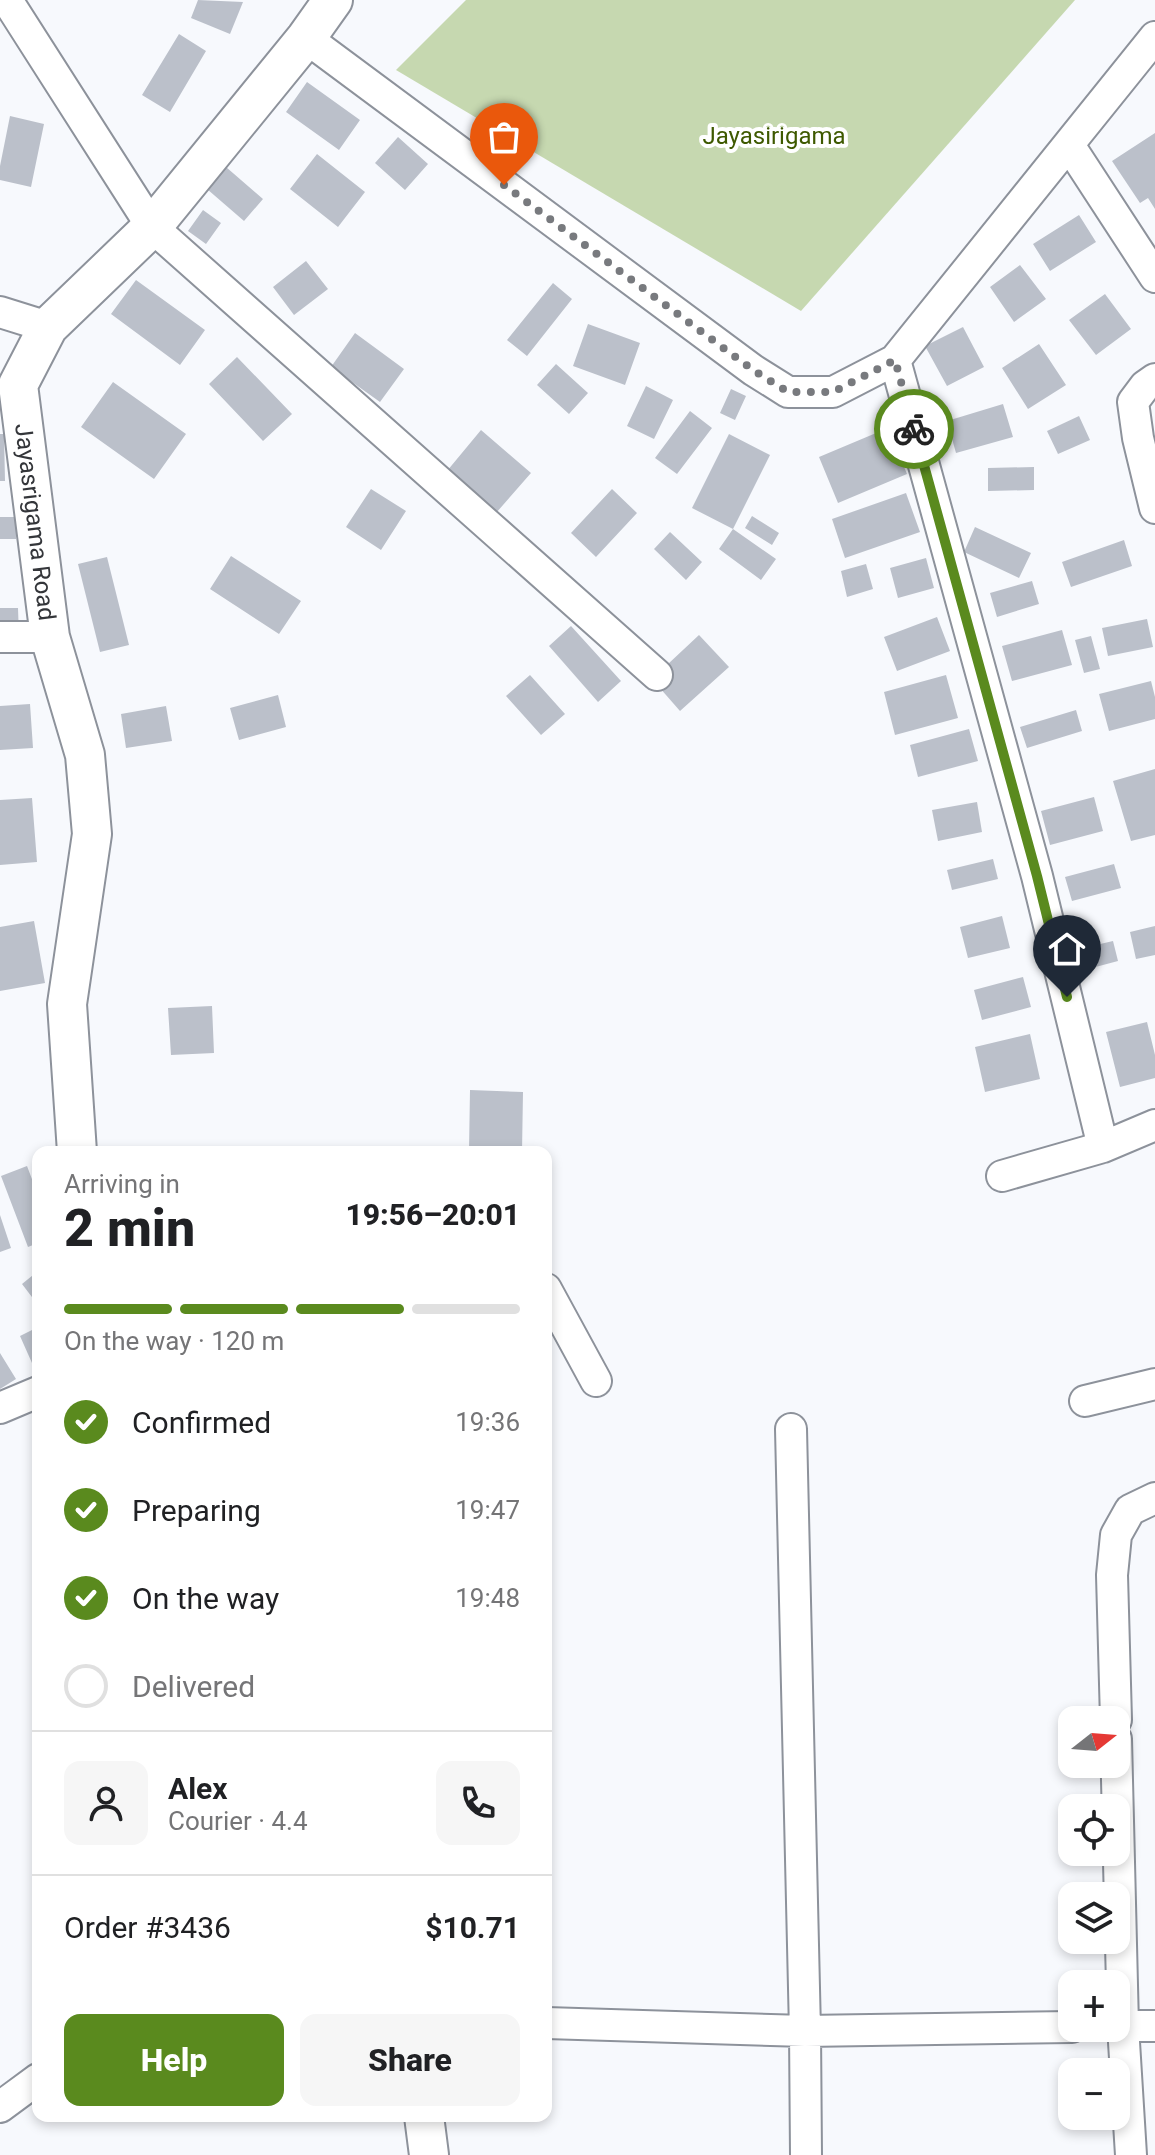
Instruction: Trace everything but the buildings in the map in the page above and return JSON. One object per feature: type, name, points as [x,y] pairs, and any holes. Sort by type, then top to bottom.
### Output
[{"type":"street","points":[[7,0],[152,227],[657,675]]},
{"type":"street","name":"Jayasrigama Road","points":[[77,1146],[67,1004],[92,834],[85,755],[50,637],[18,385],[48,327],[152,227],[306,38],[333,0]]},
{"type":"street","points":[[306,38],[753,370],[788,392],[833,392],[895,360],[1155,37]]},
{"type":"street","points":[[1069,145],[1155,277]]},
{"type":"street","points":[[0,312],[48,327]]},
{"type":"street","points":[[895,360],[1037,876],[1103,1147]]},
{"type":"street","points":[[1155,379],[1133,402],[1138,438],[1155,508]]},
{"type":"street","points":[[0,637],[50,637]]},
{"type":"street","points":[[1002,1176],[1103,1147],[1155,1125]]},
{"type":"street","points":[[552,1300],[596,1381]]},
{"type":"street","points":[[1085,1401],[1155,1384]]},
{"type":"street","points":[[0,1408],[32,1395]]},
{"type":"street","points":[[791,1429],[806,2155]]},
{"type":"street","points":[[1116,1706],[1112,1575],[1116,1535],[1130,1510],[1155,1498]]},
{"type":"street","points":[[1117,1778],[1119,1970]]},
{"type":"street","points":[[552,2023],[805,2031],[1058,2027]]},
{"type":"street","points":[[1130,2026],[1155,2026]]},
{"type":"street","points":[[1121,2042],[1131,2155]]},
{"type":"street","points":[[0,2107],[32,2083]]},
{"type":"street","points":[[425,2122],[429,2155]]},
{"type":"green space","name":"Jayasirigama","points":[[466,0],[1075,0],[801,311],[396,70]]},
{"type":"way so far","points":[[504,185],[753,370],[788,392],[833,392],[895,360],[914,429]]},
{"type":"route","points":[[914,429],[1037,876],[1067,997]]}]
